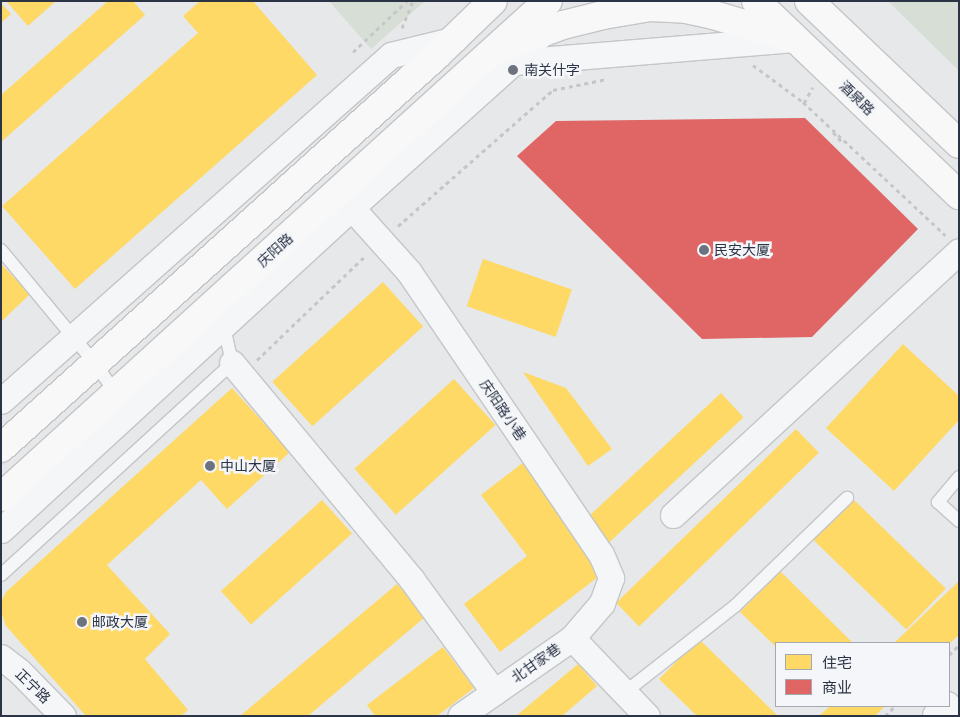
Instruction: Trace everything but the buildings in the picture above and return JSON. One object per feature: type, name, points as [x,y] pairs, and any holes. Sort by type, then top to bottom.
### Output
[{"type":"main road","points":[[455,39],[477,1]]},
{"type":"main road","points":[[1,448],[94,362],[455,39],[493,1]]},
{"type":"main road","name":"庆阳路","points":[[1,497],[116,393],[219,316],[504,56],[548,1]]},
{"type":"main road","name":"酒泉路","points":[[756,1],[959,194]]},
{"type":"main road","points":[[816,6],[959,144]]},
{"type":"main road","points":[[504,56],[542,33],[604,15],[650,7],[694,10],[741,21],[795,38]]},
{"type":"street","points":[[504,56],[795,38]]},
{"type":"street","points":[[1,401],[391,55],[455,39]]},
{"type":"street","name":"庆阳路小巷","points":[[345,200],[409,272],[601,554],[610,578],[602,603],[572,638]]},
{"type":"street","points":[[673,515],[955,246]]},
{"type":"street","points":[[1,530],[219,316]]},
{"type":"street","points":[[236,369],[412,580],[494,692]]},
{"type":"street","name":"北甘家巷","points":[[460,716],[572,638],[647,716]]},
{"type":"street","name":"正宁路","points":[[1,657],[19,671],[63,716]]},
{"type":"street","points":[[950,703],[959,694]]},
{"type":"street","points":[[937,716],[946,707]]},
{"type":"lane","points":[[1,250],[94,362],[116,393]]},
{"type":"lane","points":[[1,575],[236,369],[219,316]]},
{"type":"lane","points":[[959,477],[938,502],[959,521]]},
{"type":"lane","points":[[624,693],[735,606],[847,498]]},
{"type":"path","points":[[353,52],[407,1]]},
{"type":"path","points":[[749,62],[803,102],[955,246]]},
{"type":"path","points":[[236,369],[553,90],[609,78]]},
{"type":"path","points":[[803,102],[841,141]]},
{"type":"path","points":[[950,654],[959,645]]},
{"type":"path","points":[[884,716],[894,707]]},
{"type":"shaded area","points":[[329,1],[425,1],[371,49]]},
{"type":"shaded area","points":[[888,1],[959,1],[959,71]]},
{"type":"place","name":"南关什字","points":[[513,70]]},
{"type":"place","name":"民安大厦","points":[[704,250]]},
{"type":"place","name":"中山大厦","points":[[210,466]]},
{"type":"place","name":"邮政大厦","points":[[82,622]]}]
